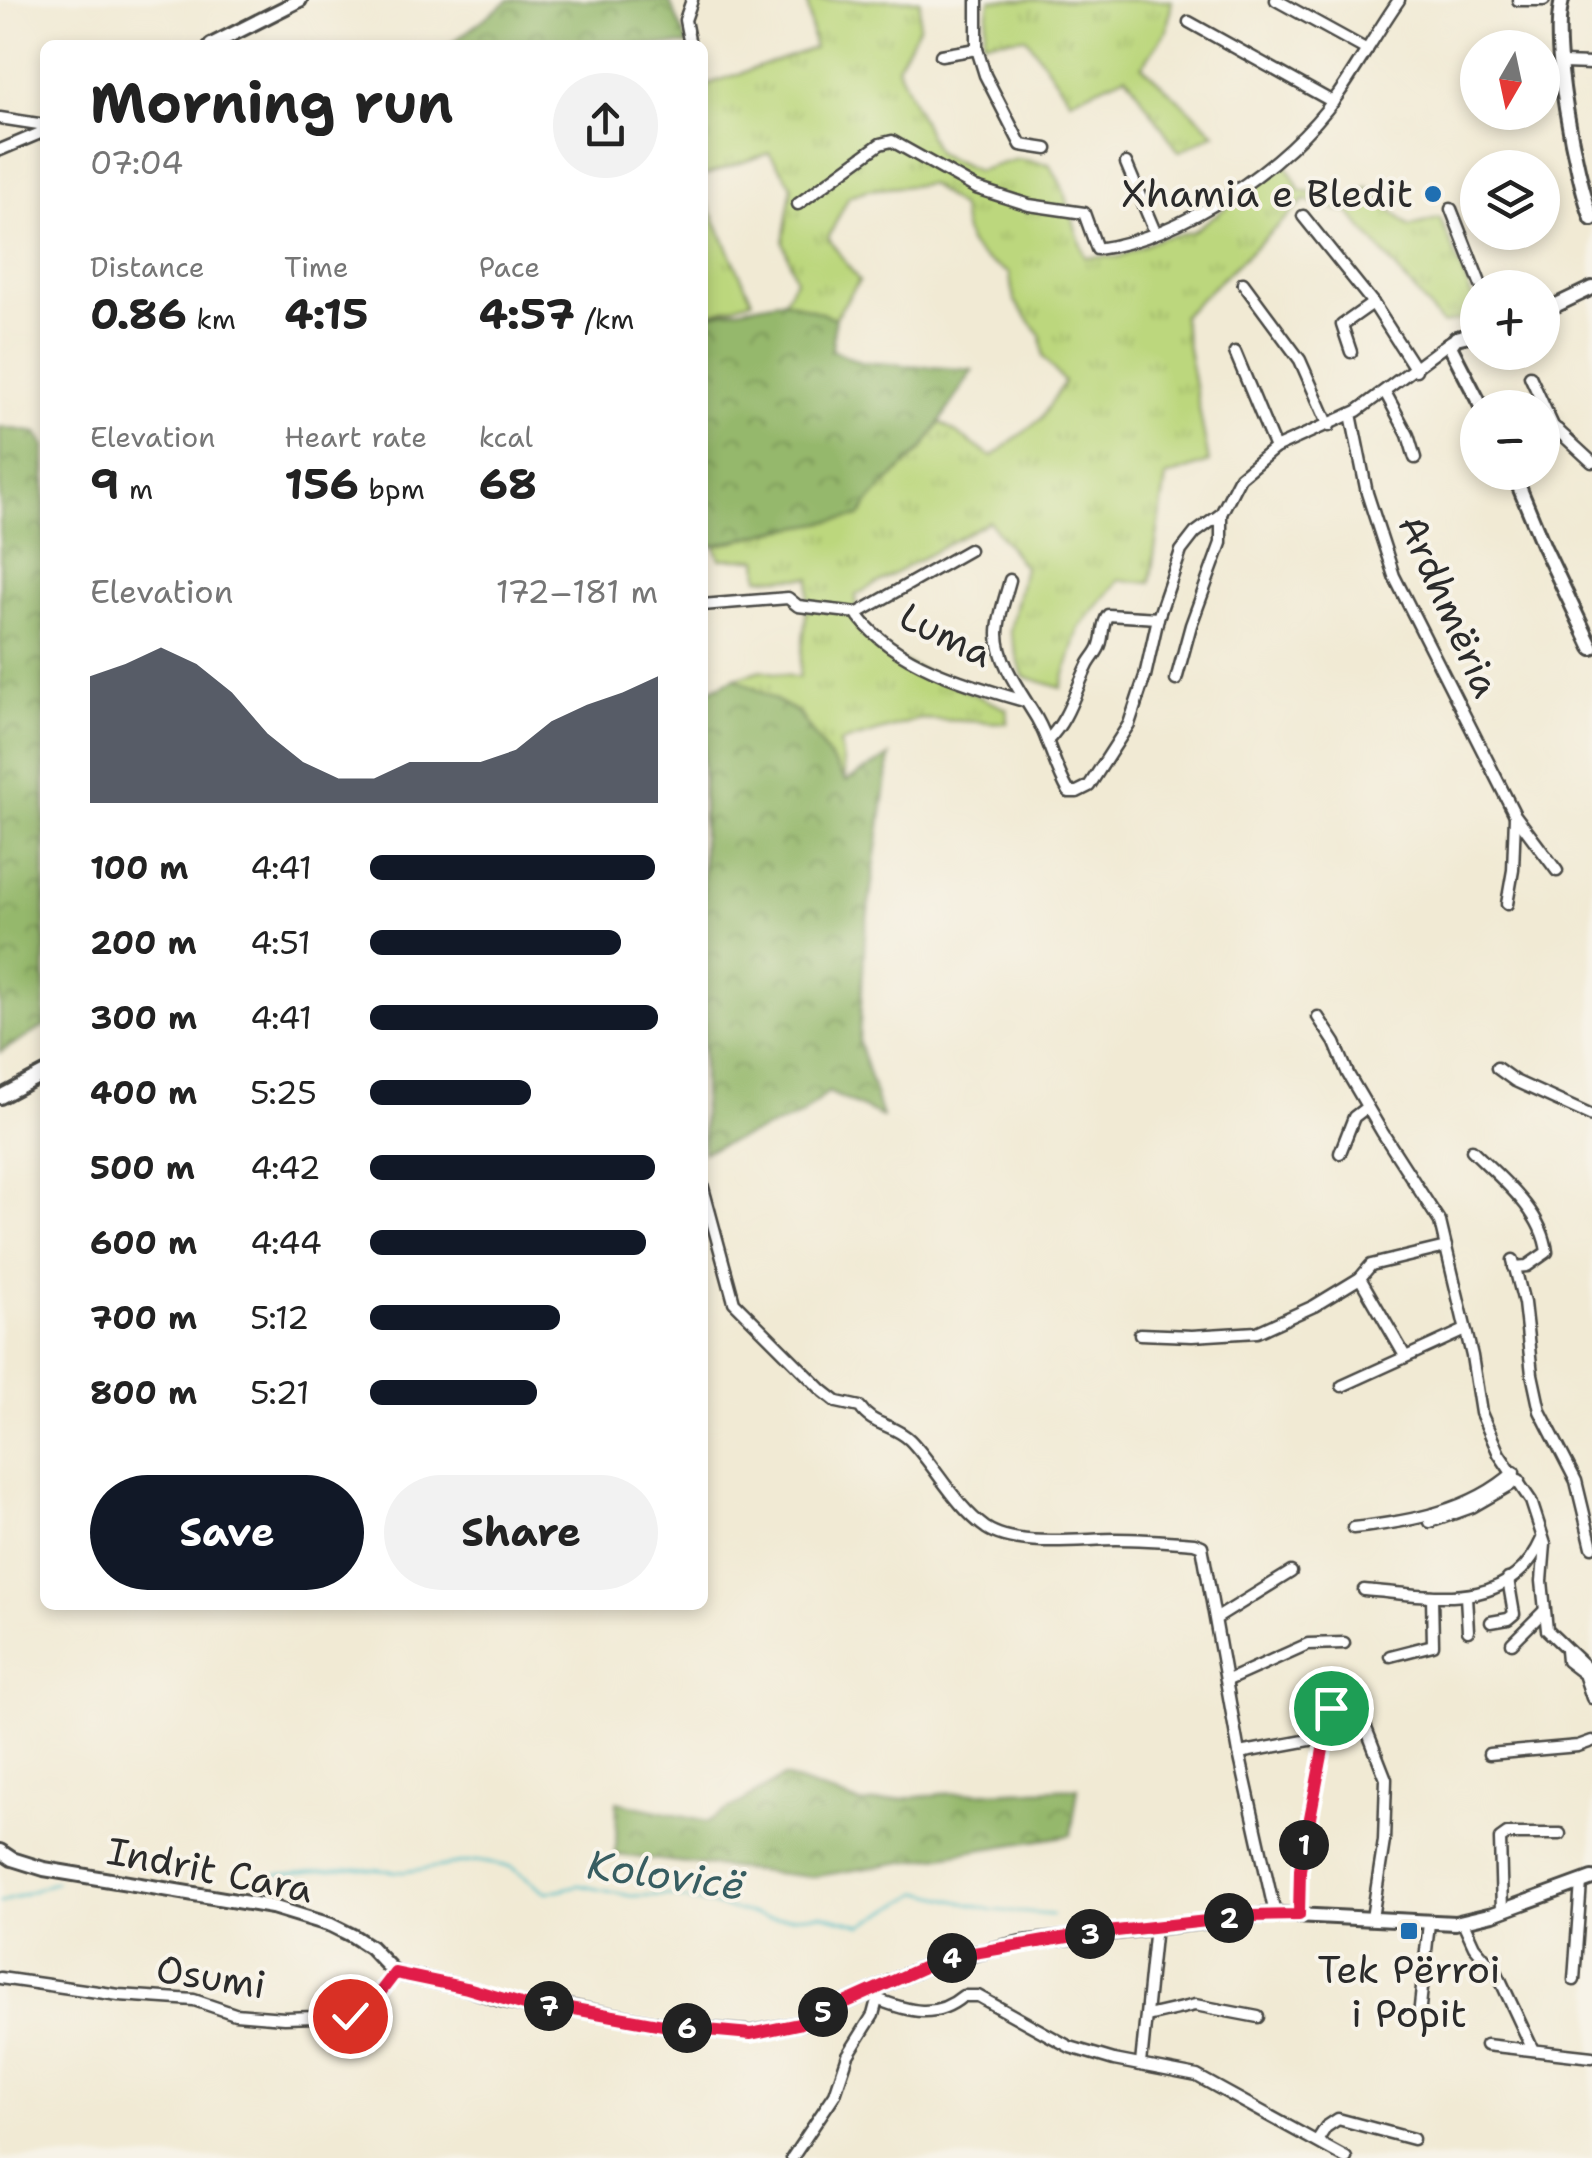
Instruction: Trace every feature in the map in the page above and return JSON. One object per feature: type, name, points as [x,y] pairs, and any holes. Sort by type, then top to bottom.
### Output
[{"type":"street","points":[[220,40],[276,5],[300,0]]},
{"type":"street","points":[[689,40],[685,20],[692,0]]},
{"type":"street","points":[[977,0],[977,49],[985,75],[1021,145],[1047,149]]},
{"type":"street","points":[[1276,0],[1366,50]]},
{"type":"street","points":[[798,204],[880,144],[892,140],[976,188],[1029,204],[1084,213],[1098,249],[1123,246],[1227,198],[1292,145],[1332,102],[1399,0]]},
{"type":"street","points":[[1518,0],[1544,0]]},
{"type":"street","points":[[1562,0],[1557,19],[1562,62],[1575,157],[1590,210]]},
{"type":"street","points":[[1189,22],[1332,102]]},
{"type":"street","points":[[941,56],[977,49]]},
{"type":"street","points":[[1562,62],[1592,64]]},
{"type":"street","points":[[0,118],[40,127]]},
{"type":"street","points":[[0,150],[40,130]]},
{"type":"street","points":[[1126,164],[1155,232]]},
{"type":"street","points":[[1452,209],[1475,270]]},
{"type":"street","points":[[1304,216],[1372,304],[1416,370]]},
{"type":"street","points":[[1243,283],[1300,360],[1330,426]]},
{"type":"street","points":[[1560,303],[1592,288]]},
{"type":"street","points":[[1351,352],[1342,325],[1372,304]]},
{"type":"street","points":[[1176,680],[1220,543],[1221,514],[1240,476],[1275,448],[1350,414],[1460,338]]},
{"type":"street","points":[[1451,341],[1473,390]]},
{"type":"street","points":[[1235,352],[1275,448]]},
{"type":"street","points":[[1530,376],[1537,390]]},
{"type":"street","points":[[1385,392],[1408,435],[1415,458]]},
{"type":"street","name":"Ardhmëria","points":[[1350,414],[1368,492],[1394,576],[1515,815],[1557,871]]},
{"type":"street","points":[[1560,432],[1592,462]]},
{"type":"street","points":[[1520,490],[1592,648]]},
{"type":"street","name":"Luma","points":[[1010,580],[998,635],[1024,701],[1068,792],[1077,792],[1089,786],[1129,724],[1181,552],[1195,533],[1221,514]]},
{"type":"street","name":"Luma","points":[[969,550],[858,613],[870,631],[913,660],[1024,701]]},
{"type":"street","points":[[708,605],[788,598],[798,606],[858,613]]},
{"type":"street","points":[[1047,742],[1060,728],[1101,645],[1103,620],[1117,614],[1158,618]]},
{"type":"street","name":"Ardhmëria","points":[[1507,904],[1515,815]]},
{"type":"street","points":[[1318,1017],[1399,1160],[1440,1222],[1481,1413],[1499,1454],[1531,1501],[1545,1544],[1544,1612],[1548,1630],[1569,1654],[1567,1661],[1584,1674],[1592,1698]]},
{"type":"street","points":[[1497,1068],[1515,1081],[1592,1116]]},
{"type":"street","points":[[0,1097],[40,1076]]},
{"type":"street","points":[[1340,1152],[1354,1118],[1368,1107]]},
{"type":"street","points":[[1472,1150],[1520,1198],[1546,1244],[1547,1252],[1540,1260],[1513,1263],[1524,1303],[1540,1410],[1576,1480],[1592,1547]]},
{"type":"street","points":[[708,1206],[734,1302],[823,1391],[838,1402],[860,1406],[866,1417],[898,1430],[987,1528],[1042,1542],[1122,1539],[1198,1544],[1204,1554],[1240,1753],[1275,1914]]},
{"type":"street","points":[[1140,1334],[1256,1332],[1314,1306],[1360,1278],[1371,1265],[1446,1247]]},
{"type":"street","points":[[1360,1278],[1405,1356]]},
{"type":"street","points":[[1342,1386],[1465,1330]]},
{"type":"street","points":[[1430,1522],[1472,1507],[1516,1476]]},
{"type":"street","points":[[1354,1528],[1460,1505],[1516,1476]]},
{"type":"street","points":[[1364,1590],[1432,1596],[1487,1592],[1535,1554],[1542,1538]]},
{"type":"street","points":[[1217,1618],[1291,1572]]},
{"type":"street","points":[[1492,1622],[1514,1614],[1508,1579]]},
{"type":"street","points":[[1390,1656],[1434,1645],[1432,1596]]},
{"type":"street","points":[[1466,1596],[1468,1631]]},
{"type":"street","points":[[1512,1643],[1544,1612]]},
{"type":"street","points":[[1228,1680],[1308,1644],[1344,1642]]},
{"type":"street","points":[[1565,1650],[1592,1672]]},
{"type":"street","points":[[1299,1915],[1300,1870],[1331,1708]]},
{"type":"street","points":[[1360,1713],[1386,1779],[1384,1841],[1372,1918]]},
{"type":"street","points":[[1240,1753],[1326,1737]]},
{"type":"street","points":[[1489,1754],[1578,1746],[1592,1741]]},
{"type":"street","points":[[1502,1911],[1500,1839],[1507,1834],[1560,1834]]},
{"type":"street","name":"Indrit Cara","points":[[0,1851],[44,1869],[272,1908],[331,1925],[370,1947],[395,1973]]},
{"type":"street","points":[[395,1973],[528,2006],[558,2006],[674,2027],[751,2034],[798,2024],[880,1992],[931,1964],[982,1951],[1154,1926],[1275,1914],[1463,1922],[1587,1880],[1574,1980]]},
{"type":"street","points":[[1419,2016],[1424,1946],[1430,1922]]},
{"type":"street","points":[[1463,1922],[1474,1946],[1497,1972],[1533,2050]]},
{"type":"street","points":[[1141,2064],[1154,1926]]},
{"type":"street","name":"Osumi","points":[[0,1978],[119,1995],[194,2000],[235,2014],[284,2018],[350,2016],[372,2003],[395,1973]]},
{"type":"street","points":[[880,1992],[918,2012],[936,2012],[963,1996],[978,1996],[1070,2047],[1197,2076],[1346,2158]]},
{"type":"street","points":[[792,2158],[835,2094],[848,2055],[873,2015],[880,1992]]},
{"type":"street","points":[[1147,2016],[1195,2005],[1258,2017]]},
{"type":"street","points":[[1486,2045],[1592,2057]]},
{"type":"street","points":[[1317,2141],[1326,2127],[1338,2119],[1413,2139]]},
{"type":"green space","points":[[509,0],[669,0],[686,40],[456,40]]},
{"type":"green space","points":[[807,0],[920,0],[919,27],[897,66],[937,153],[977,171],[1017,159],[1049,164],[1066,198],[1085,257],[1119,257],[1160,238],[1192,232],[1286,164],[1300,190],[1349,204],[1368,187],[1409,227],[1440,218],[1461,270],[1460,320],[1442,324],[1350,213],[1305,200],[1182,316],[1209,462],[1166,477],[1150,583],[1119,580],[1079,628],[1061,688],[1023,676],[1010,631],[1024,567],[989,521],[856,595],[856,623],[891,657],[1007,709],[1007,723],[920,719],[840,743],[846,782],[798,712],[735,678],[761,670],[799,678],[810,578],[759,578],[758,559],[720,559],[715,546],[857,510],[924,447],[940,422],[992,457],[1041,419],[1064,382],[1043,357],[1041,336],[1015,302],[1009,273],[973,249],[965,233],[961,208],[929,184],[867,190],[849,196],[828,238],[859,281],[835,318],[784,300],[796,280],[783,242],[792,185],[769,153],[708,174],[708,84],[814,48]]},
{"type":"green space","points":[[990,0],[1172,0],[1167,30],[1142,66],[1215,133],[1179,152],[1126,75],[1070,100],[1026,37],[983,41]]},
{"type":"green space","points":[[708,205],[752,300],[708,311]]},
{"type":"green space","points":[[784,300],[835,318],[832,350],[860,362],[973,370],[924,447],[872,498],[860,516],[708,547],[708,307],[710,314]]},
{"type":"green space","points":[[0,427],[37,433],[40,438],[40,1029],[0,1052]]},
{"type":"green space","points":[[735,678],[797,712],[846,781],[890,756],[865,933],[859,1042],[882,1117],[828,1092],[800,1116],[708,1150],[708,691]]},
{"type":"green space","points":[[784,1777],[862,1804],[941,1794],[1078,1788],[1071,1835],[811,1877],[616,1855],[617,1802],[707,1822]]},
{"type":"waterway","name":"Kolovicë","points":[[269,1875],[357,1868],[403,1872],[477,1861],[511,1867],[546,1893],[579,1885],[631,1896],[668,1895],[769,1918],[821,1914],[862,1925],[921,1892],[992,1910],[1052,1915]]},
{"type":"waterway","name":"Kolovicë","points":[[0,1903],[56,1882]]},
{"type":"place","name":"Xhamia e Bledit","points":[[1433,194]]},
{"type":"place","name":"Tek Përroi i Popit","points":[[1409,1931]]},
{"type":"route","points":[[350,2016],[372,2003],[395,1973],[528,2006],[558,2006],[674,2027],[751,2034],[798,2024],[931,1964],[962,1955],[1080,1935],[1252,1916],[1299,1915],[1300,1870],[1331,1708]]}]
